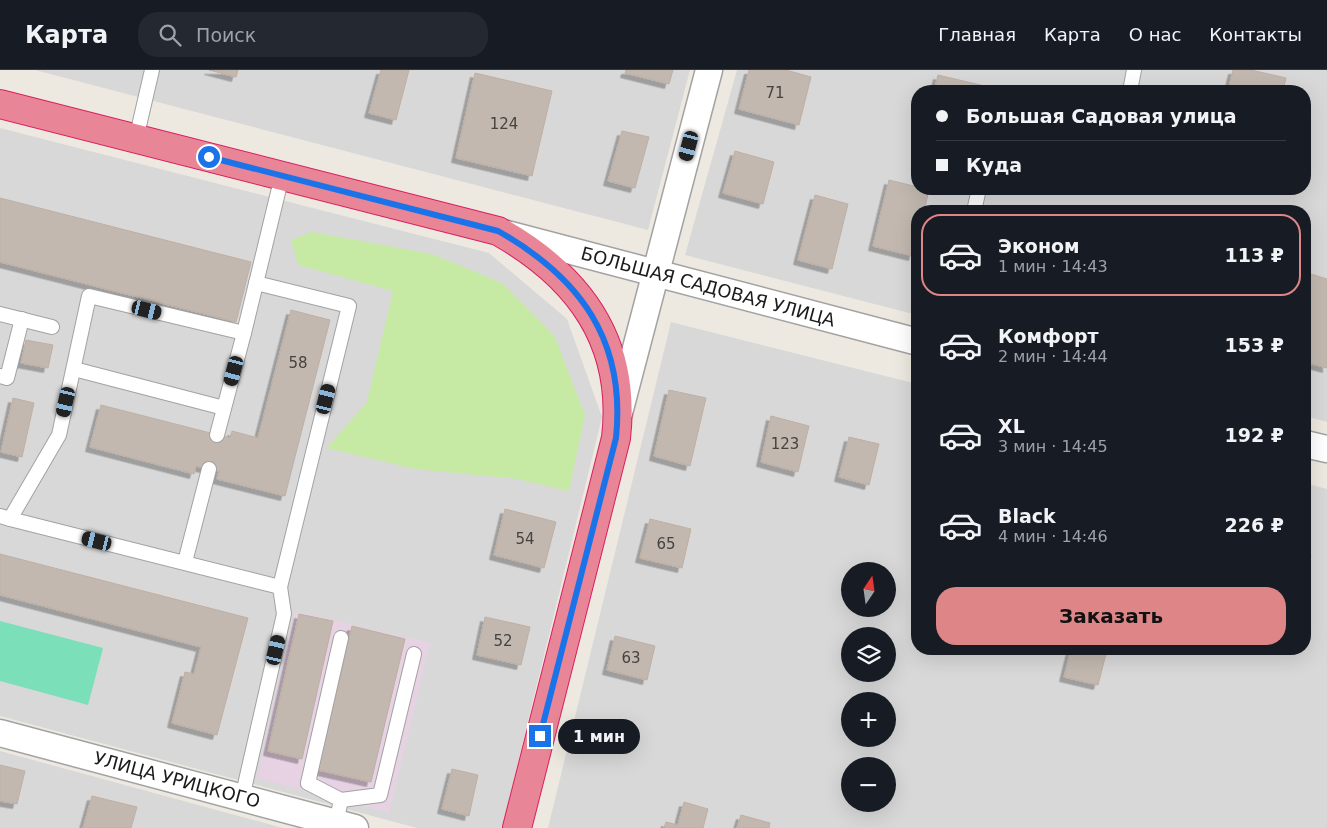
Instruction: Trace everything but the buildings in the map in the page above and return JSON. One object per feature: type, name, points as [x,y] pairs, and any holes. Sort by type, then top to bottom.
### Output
[{"type":"highway","name":"БОЛЬШАЯ САДОВАЯ УЛИЦА","points":[[0,104],[498,231],[518,243],[553,270],[590,312],[600,330],[611,358],[617,388],[618,418],[611,458],[517,828]]},
{"type":"street","points":[[618,418],[709,70]]},
{"type":"street","name":"БОЛЬШАЯ САДОВАЯ УЛИЦА","points":[[498,231],[911,340]]},
{"type":"street","points":[[1311,446],[1327,450]]},
{"type":"street","name":"УЛИЦА УРИЦКОГО","points":[[0,732],[242,798],[344,817]]},
{"type":"lane","points":[[136,138],[152,70]]},
{"type":"lane","points":[[1131,85],[1134,70]]},
{"type":"lane","points":[[217,435],[244,334],[282,176]]},
{"type":"lane","points":[[242,798],[284,614],[280,587],[349,306],[256,283]]},
{"type":"lane","points":[[244,334],[88,296],[59,435],[5,518],[280,587]]},
{"type":"lane","points":[[0,314],[52,327]]},
{"type":"lane","points":[[0,376],[7,378],[22,319]]},
{"type":"lane","points":[[74,369],[224,408]]},
{"type":"lane","points":[[184,562],[209,468]]},
{"type":"lane","points":[[340,638],[308,783],[344,817],[380,795],[414,654]]},
{"type":"shaded area","points":[[35,70],[690,70],[648,230]]},
{"type":"shaded area","points":[[737,70],[1327,70],[1327,422],[1311,418],[1311,205],[911,205],[911,313],[685,255]]},
{"type":"shaded area","points":[[0,128],[489,253],[567,319],[602,417],[502,828],[417,828],[0,716]]},
{"type":"shaded area","points":[[671,322],[911,382],[911,655],[1311,655],[1311,485],[1327,489],[1327,828],[548,828]]},
{"type":"shaded area","points":[[295,611],[430,643],[389,813],[257,778]]},
{"type":"shaded area","points":[[0,751],[283,828],[0,828]]},
{"type":"green space","points":[[312,232],[432,254],[502,283],[555,337],[585,415],[569,491],[517,479],[415,469],[327,448],[367,402],[393,291],[298,265],[291,240]]},
{"type":"green space","points":[[0,621],[103,648],[88,705],[0,681]]},
{"type":"route","points":[[209,157],[498,231],[518,243],[553,270],[576,294],[595,320],[608,348],[616,378],[618,397],[616,438],[540,736]]}]
